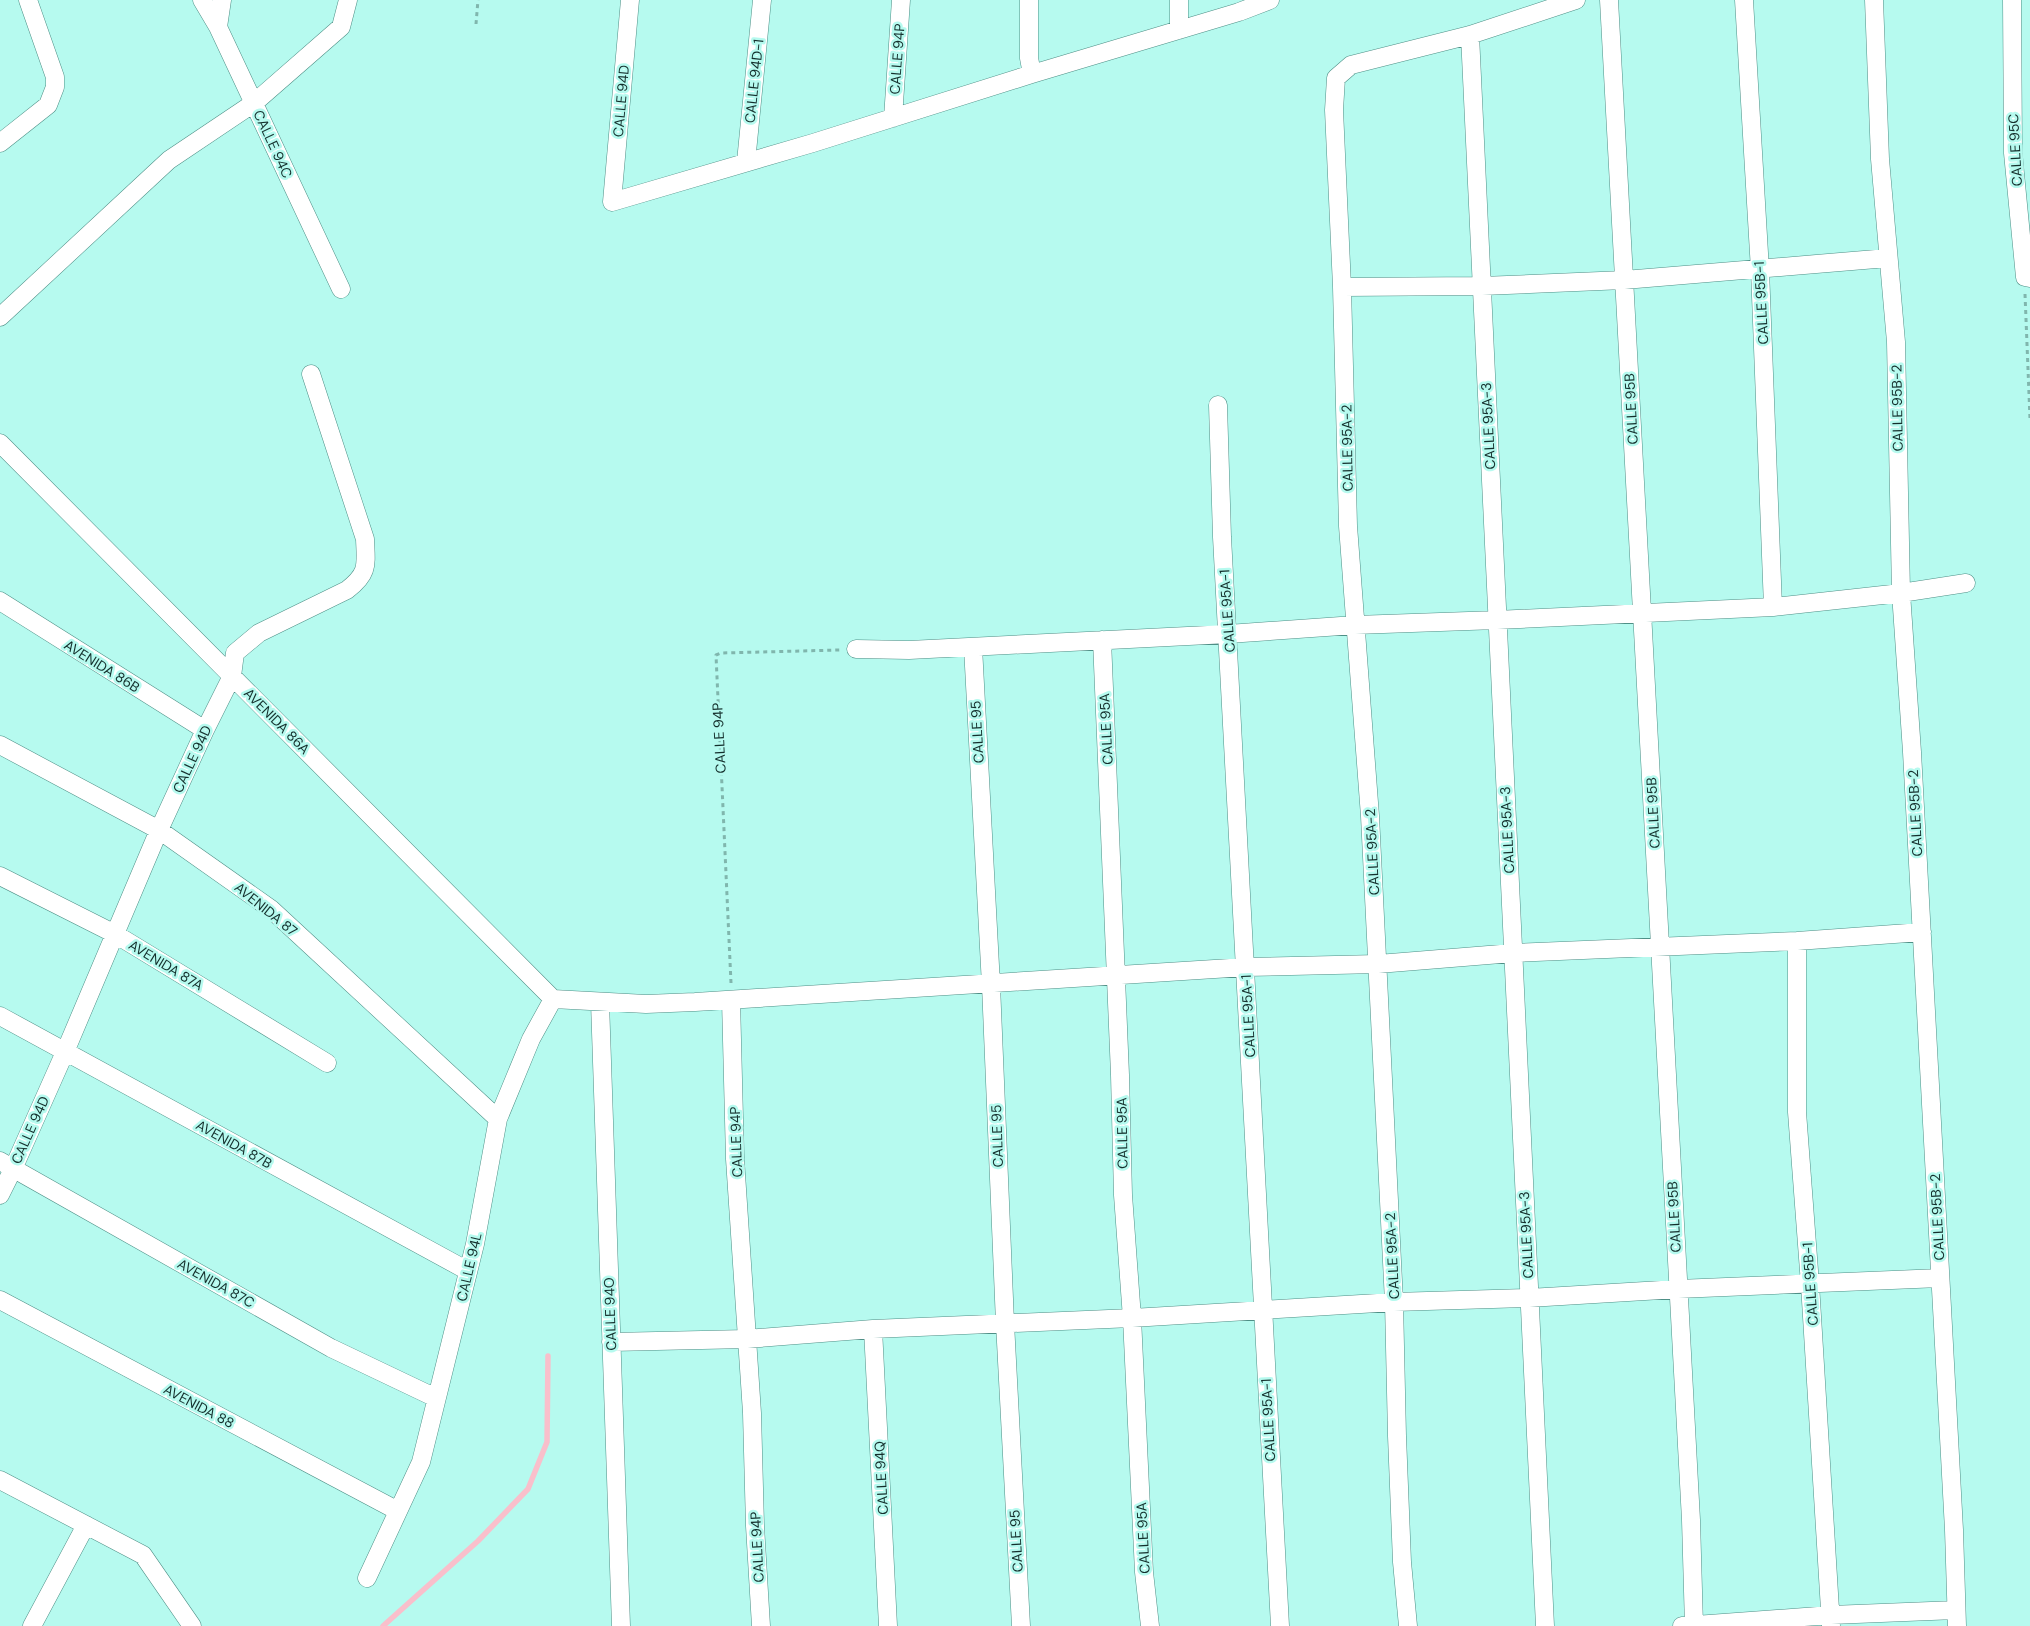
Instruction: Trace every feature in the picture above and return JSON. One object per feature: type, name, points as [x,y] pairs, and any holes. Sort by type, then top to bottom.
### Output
[{"type":"street","points":[[0,143],[48,104],[55,87],[55,77],[28,0]]},
{"type":"street","name":"CALLE 94C","points":[[202,0],[218,27],[341,288]]},
{"type":"street","points":[[218,27],[222,0]]},
{"type":"street","points":[[0,317],[169,160],[254,103],[342,27],[348,0]]},
{"type":"street","name":"CALLE 94D","points":[[630,0],[612,202],[746,162]]},
{"type":"street","name":"CALLE 94D-1","points":[[746,162],[762,0]]},
{"type":"street","name":"CALLE 94P","points":[[893,118],[902,0]]},
{"type":"street","points":[[1029,0],[1028,58],[1032,74]]},
{"type":"street","points":[[1179,0],[1179,30]]},
{"type":"street","points":[[746,162],[1179,30],[1270,0]]},
{"type":"street","points":[[1470,35],[1576,0]]},
{"type":"street","name":"CALLE 95B","points":[[1609,0],[1678,1290],[1690,1626]]},
{"type":"street","name":"CALLE 95B-1","points":[[1744,0],[1760,270],[1772,607]]},
{"type":"street","name":"CALLE 95B-2","points":[[1874,0],[1880,159],[1896,342],[1901,593],[1922,932],[1956,1618]]},
{"type":"street","name":"CALLE 95C","points":[[2012,0],[2027,277]]},
{"type":"street","name":"CALLE 95A-2","points":[[1408,1626],[1401,1533],[1394,1302],[1370,816],[1348,526],[1342,287],[1334,110],[1336,78],[1351,65],[1470,35]]},
{"type":"street","name":"CALLE 95A-3","points":[[1470,35],[1545,1626]]},
{"type":"street","points":[[1342,287],[1482,286],[1624,280],[1888,258]]},
{"type":"street","name":"CALLE 94D","points":[[0,1194],[7,1165],[65,1052],[159,830],[232,676],[235,653],[259,633],[347,590],[358,582],[366,568],[365,540],[311,374]]},
{"type":"street","name":"CALLE 95A-1","points":[[1218,405],[1222,537],[1280,1626]]},
{"type":"street","name":"AVENIDA 86A","points":[[0,443],[553,999]]},
{"type":"street","points":[[856,650],[973,647],[1228,634],[1355,625],[1772,607],[1901,593],[1966,583]]},
{"type":"street","name":"AVENIDA 86B","points":[[0,601],[205,730]]},
{"type":"street","name":"CALLE 95A","points":[[1102,640],[1120,1075],[1123,1195],[1132,1318],[1144,1572],[1150,1626]]},
{"type":"street","name":"CALLE 95","points":[[973,647],[1021,1626]]},
{"type":"street","name":"AVENIDA 87","points":[[0,745],[159,830],[271,909],[498,1119]]},
{"type":"street","name":"AVENIDA 87A","points":[[0,876],[115,934],[327,1063]]},
{"type":"street","points":[[553,999],[646,1004],[732,1000],[991,985],[1246,967],[1378,964],[1513,953],[1797,941],[1922,932]]},
{"type":"street","name":"CALLE 95B-1","points":[[1797,941],[1797,1112],[1810,1284],[1831,1621]]},
{"type":"street","name":"CALLE 94L","points":[[367,1578],[420,1462],[475,1244],[498,1119],[532,1039],[553,999]]},
{"type":"street","name":"CALLE 94P","points":[[732,1000],[736,1159],[761,1626]]},
{"type":"street","name":"CALLE 94O","points":[[600,1002],[621,1626]]},
{"type":"street","name":"AVENIDA 87B","points":[[0,1016],[468,1271]]},
{"type":"street","name":"AVENIDA 87C","points":[[7,1165],[331,1348],[436,1398]]},
{"type":"street","points":[[611,1342],[747,1339],[873,1329],[1132,1318],[1394,1302],[1529,1298],[1940,1278]]},
{"type":"street","name":"AVENIDA 88","points":[[0,1300],[398,1512]]},
{"type":"street","name":"CALLE 94Q","points":[[873,1329],[888,1626]]},
{"type":"street","points":[[0,1480],[143,1556],[192,1626]]},
{"type":"street","points":[[32,1626],[86,1525]]},
{"type":"street","points":[[1690,1626],[1956,1618]]},
{"type":"path","points":[[476,24],[478,0]]},
{"type":"path","points":[[2027,277],[2030,419]]},
{"type":"path","name":"CALLE 94P","points":[[732,1000],[716,655],[721,653],[856,650]]},
{"type":"waterway","points":[[383,1626],[478,1541],[528,1489],[547,1442],[548,1356]]}]
